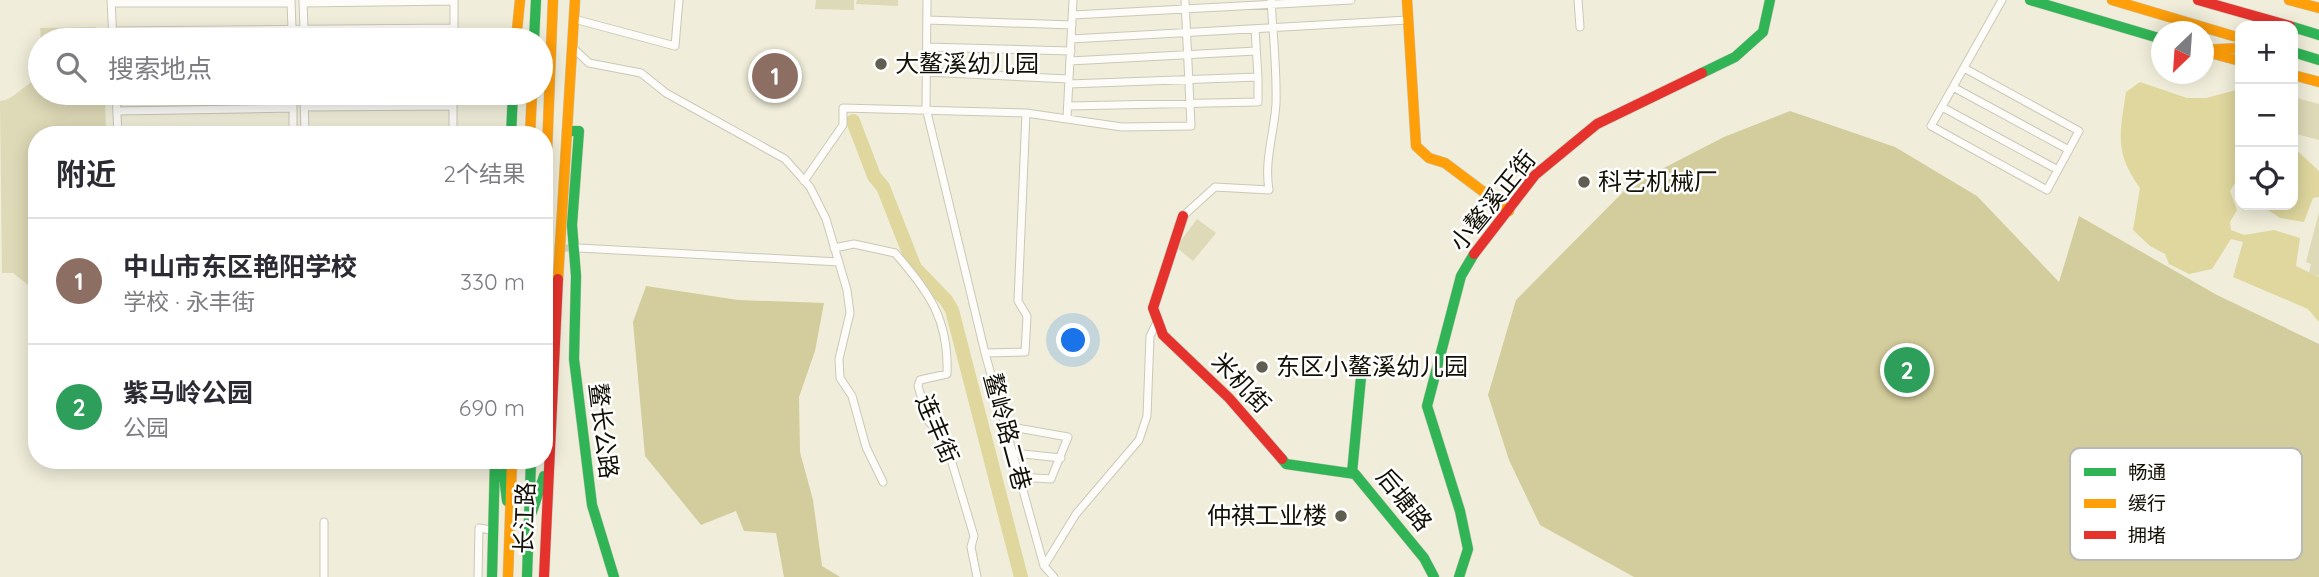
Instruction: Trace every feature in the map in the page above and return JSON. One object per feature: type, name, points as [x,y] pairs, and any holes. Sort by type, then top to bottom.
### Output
[{"type":"main road","points":[[535,28],[536,0]]},
{"type":"main road","points":[[552,28],[553,0]]},
{"type":"main road","points":[[1407,0],[1416,146],[1509,211]]},
{"type":"main road","name":"小鳌溪正街","points":[[1459,577],[1468,549],[1460,512],[1427,406],[1461,276],[1474,253],[1535,175],[1597,124],[1735,57],[1763,32],[1770,0]]},
{"type":"main road","points":[[2030,0],[2151,36]]},
{"type":"main road","points":[[2112,0],[2235,36]]},
{"type":"main road","points":[[2198,0],[2270,21]]},
{"type":"main road","points":[[2289,0],[2319,8]]},
{"type":"main road","points":[[518,28],[521,2]]},
{"type":"main road","name":"长江路","points":[[553,371],[573,7]]},
{"type":"main road","points":[[2298,29],[2319,35]]},
{"type":"main road","points":[[2214,49],[2235,48]]},
{"type":"main road","points":[[2214,53],[2235,60]]},
{"type":"main road","points":[[2298,54],[2319,60]]},
{"type":"main road","points":[[2298,76],[2319,82]]},
{"type":"main road","points":[[511,126],[512,105]]},
{"type":"main road","points":[[530,126],[531,105]]},
{"type":"main road","points":[[548,105],[548,126]]},
{"type":"main road","name":"鳌长公路","points":[[567,131],[579,131],[572,225],[576,276],[574,359],[581,428],[592,505],[614,577]]},
{"type":"main road","points":[[1158,320],[1153,308],[1184,216]]},
{"type":"main road","points":[[553,320],[555,333]]},
{"type":"main road","name":"米机街","points":[[1158,320],[1163,335],[1228,398],[1286,464]]},
{"type":"main road","points":[[1352,474],[1362,377]]},
{"type":"main road","name":"后塘路","points":[[1286,464],[1352,474],[1424,558],[1434,577]]},
{"type":"main road","name":"长江路","points":[[492,577],[494,469]]},
{"type":"main road","name":"长江路","points":[[503,469],[509,513]]},
{"type":"main road","name":"长江路","points":[[508,577],[511,469]]},
{"type":"main road","name":"长江路","points":[[527,577],[530,469]]},
{"type":"main road","points":[[527,526],[547,469]]},
{"type":"main road","name":"长江路","points":[[544,577],[548,469]]},
{"type":"street","points":[[573,7],[675,46],[680,0]]},
{"type":"street","points":[[927,0],[926,108],[985,353]]},
{"type":"street","points":[[1067,118],[1073,0]]},
{"type":"street","points":[[804,181],[843,125],[843,108],[926,108],[1026,113],[1122,127],[1191,126],[1185,0]]},
{"type":"street","points":[[1073,15],[1271,2],[1351,0]]},
{"type":"street","points":[[1578,0],[1580,27]]},
{"type":"street","points":[[1964,68],[2079,131],[2047,190],[1931,126],[2002,0]]},
{"type":"street","points":[[113,28],[111,1],[291,1],[292,28]]},
{"type":"street","points":[[304,28],[303,1],[454,1],[454,28]]},
{"type":"street","points":[[1184,216],[1215,187],[1269,190],[1265,167],[1276,104],[1271,2]]},
{"type":"street","points":[[927,20],[1072,25]]},
{"type":"street","points":[[1071,39],[1408,20]]},
{"type":"street","points":[[1068,106],[1258,102],[1255,29]]},
{"type":"street","points":[[572,47],[589,63],[641,74],[666,93],[786,159],[804,181],[826,219],[850,313],[839,359],[840,378],[852,396],[866,447],[883,482]]},
{"type":"street","points":[[927,47],[1071,51]]},
{"type":"street","points":[[1070,61],[1256,51]]},
{"type":"street","points":[[926,72],[1069,81],[1258,77]]},
{"type":"street","points":[[1953,88],[2069,150]]},
{"type":"street","points":[[117,105],[118,126]]},
{"type":"street","points":[[305,126],[304,107],[453,106],[453,126]]},
{"type":"street","points":[[1942,107],[2058,170]]},
{"type":"street","points":[[117,111],[293,108],[293,126]]},
{"type":"street","name":"鳌岭路二巷","points":[[1026,113],[1018,301],[1027,316],[1025,352],[985,353],[1044,566],[1054,577]]},
{"type":"street","name":"连丰街","points":[[834,248],[854,244],[895,253],[935,306],[946,332],[947,374],[920,380],[918,386],[929,422],[944,436],[974,536],[971,547],[977,577]]},
{"type":"street","points":[[579,248],[839,262]]},
{"type":"street","points":[[1044,566],[1076,514],[1139,440],[1147,416],[1150,336],[1158,320]]},
{"type":"street","points":[[1006,426],[1068,437],[1051,479],[1020,477]]},
{"type":"street","points":[[1013,453],[1061,458]]},
{"type":"street","points":[[324,522],[324,577]]},
{"type":"street","points":[[478,577],[479,528],[491,530]]},
{"type":"shaded area","points":[[816,0],[854,0],[854,10],[815,9]]},
{"type":"shaded area","points":[[857,0],[898,0],[898,6],[856,4]]},
{"type":"shaded area","points":[[2140,82],[2187,98],[2206,98],[2235,90],[2235,183],[2230,191],[2237,210],[2230,222],[2231,230],[2244,235],[2274,230],[2300,238],[2296,266],[2319,277],[2319,322],[2308,309],[2233,277],[2243,242],[2231,239],[2212,269],[2189,274],[2169,264],[2165,254],[2150,246],[2133,230],[2140,188],[2126,164],[2121,142],[2126,92]]},
{"type":"shaded area","points":[[28,85],[28,105],[105,105],[106,126],[28,126],[28,285],[13,273],[2,273],[0,101],[10,98]]},
{"type":"shaded area","points":[[2298,98],[2319,104],[2319,140],[2298,134]]},
{"type":"shaded area","points":[[1790,111],[1895,147],[1977,196],[2059,282],[2079,216],[2217,295],[2319,344],[2319,577],[1634,577],[1540,525],[1509,460],[1488,395],[1516,300],[1629,186],[1724,137]]},
{"type":"shaded area","points":[[2298,152],[2319,171],[2319,197],[2313,198],[2304,222],[2280,218],[2268,210],[2298,210]]},
{"type":"shaded area","points":[[2319,212],[2319,276],[2309,273],[2311,264],[2306,262]]},
{"type":"shaded area","points":[[1197,219],[1216,233],[1193,261],[1176,247]]},
{"type":"shaded area","points":[[646,286],[738,300],[824,303],[815,351],[799,397],[800,452],[813,500],[822,566],[840,577],[784,577],[776,533],[744,531],[736,511],[701,525],[645,456],[633,322]]},
{"type":"waterway","points":[[853,121],[915,268],[946,300],[952,310],[1021,577]]},
{"type":"tunnel","points":[[553,248],[578,248]]},
{"type":"traffic: fast","points":[[535,28],[536,0]]},
{"type":"traffic: fast","points":[[1702,73],[1735,57],[1763,32],[1770,0]]},
{"type":"traffic: fast","points":[[2030,0],[2151,36]]},
{"type":"traffic: fast","points":[[2298,29],[2319,35]]},
{"type":"traffic: fast","points":[[2298,54],[2319,60]]},
{"type":"traffic: fast","points":[[511,126],[512,105]]},
{"type":"traffic: fast","points":[[567,131],[579,131],[572,225],[576,276],[574,359],[592,505],[614,577]]},
{"type":"traffic: fast","points":[[1459,577],[1468,549],[1460,511],[1427,406],[1461,276],[1474,254]]},
{"type":"traffic: fast","points":[[1352,473],[1361,377]]},
{"type":"traffic: fast","points":[[1282,459],[1286,464],[1355,474],[1424,558],[1434,577]]},
{"type":"traffic: fast","points":[[492,577],[495,469]]},
{"type":"traffic: fast","points":[[503,469],[507,501]]},
{"type":"traffic: fast","points":[[527,577],[531,469]]},
{"type":"traffic: fast","points":[[532,512],[544,476]]},
{"type":"traffic: slow","points":[[517,28],[520,0]]},
{"type":"traffic: slow","points":[[552,28],[553,0]]},
{"type":"traffic: slow","points":[[558,279],[575,0]]},
{"type":"traffic: slow","points":[[1407,0],[1416,146],[1429,158],[1445,163],[1509,211]]},
{"type":"traffic: slow","points":[[2112,0],[2235,37]]},
{"type":"traffic: slow","points":[[2289,0],[2319,8]]},
{"type":"traffic: slow","points":[[2214,49],[2235,48]]},
{"type":"traffic: slow","points":[[2214,54],[2235,60]]},
{"type":"traffic: slow","points":[[2298,76],[2319,82]]},
{"type":"traffic: slow","points":[[530,126],[531,105]]},
{"type":"traffic: slow","points":[[548,126],[549,105]]},
{"type":"traffic: slow","points":[[508,577],[512,469]]},
{"type":"traffic: jam","points":[[2198,0],[2272,21]]},
{"type":"traffic: jam","points":[[1474,254],[1535,175],[1597,124],[1702,73]]},
{"type":"traffic: jam","points":[[1183,216],[1153,308],[1163,335],[1229,398],[1282,459]]},
{"type":"traffic: jam","points":[[553,385],[558,279]]},
{"type":"traffic: jam","points":[[544,577],[549,469]]},
{"type":"place","name":"大鳌溪幼儿园","points":[[881,64]]},
{"type":"place","name":"中山市东区艳阳学校","points":[[775,76]]},
{"type":"place","name":"科艺机械厂","points":[[1584,182]]},
{"type":"place","name":"东区小鳌溪幼儿园","points":[[1262,367]]},
{"type":"place","name":"紫马岭公园","points":[[1907,370]]},
{"type":"place","name":"仲祺工业楼","points":[[1341,516]]}]
